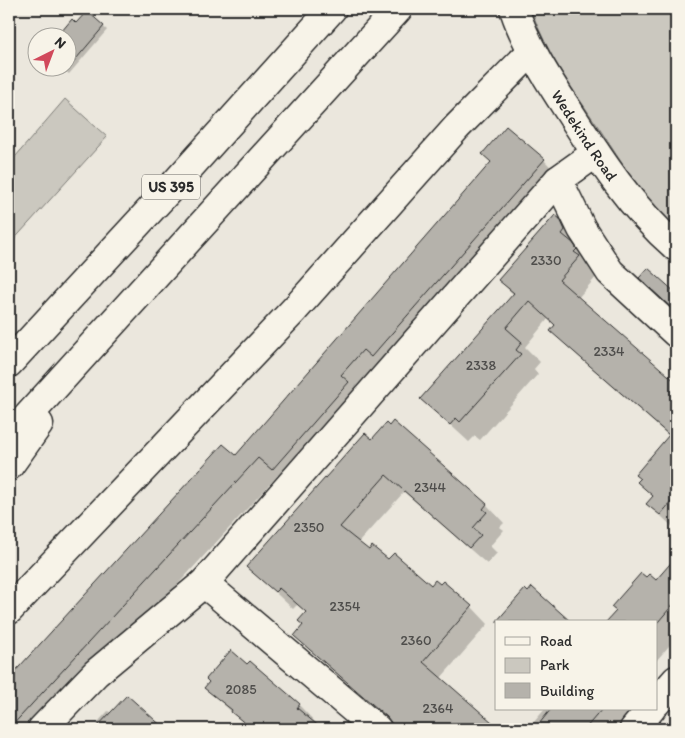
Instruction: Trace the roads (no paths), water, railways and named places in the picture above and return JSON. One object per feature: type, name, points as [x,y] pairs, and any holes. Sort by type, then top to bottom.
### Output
[{"type":"main road","name":"US 395","points":[[9,363],[332,9]]},
{"type":"main road","name":"US 395","points":[[9,437],[398,9]]},
{"type":"main road","name":"Wedekind Road","points":[[514,9],[532,50],[596,154],[638,210],[676,247]]},
{"type":"main road","points":[[9,610],[295,309],[457,127],[532,50]]},
{"type":"main road","points":[[42,729],[96,673],[204,583],[558,180],[596,154]]},
{"type":"main road","points":[[558,180],[582,229],[610,272],[676,333]]},
{"type":"main road","points":[[9,466],[108,329]]},
{"type":"main road","points":[[204,583],[377,729]]},
{"type":"main road","points":[[658,701],[676,680]]},
{"type":"main road","points":[[634,729],[650,710]]}]
